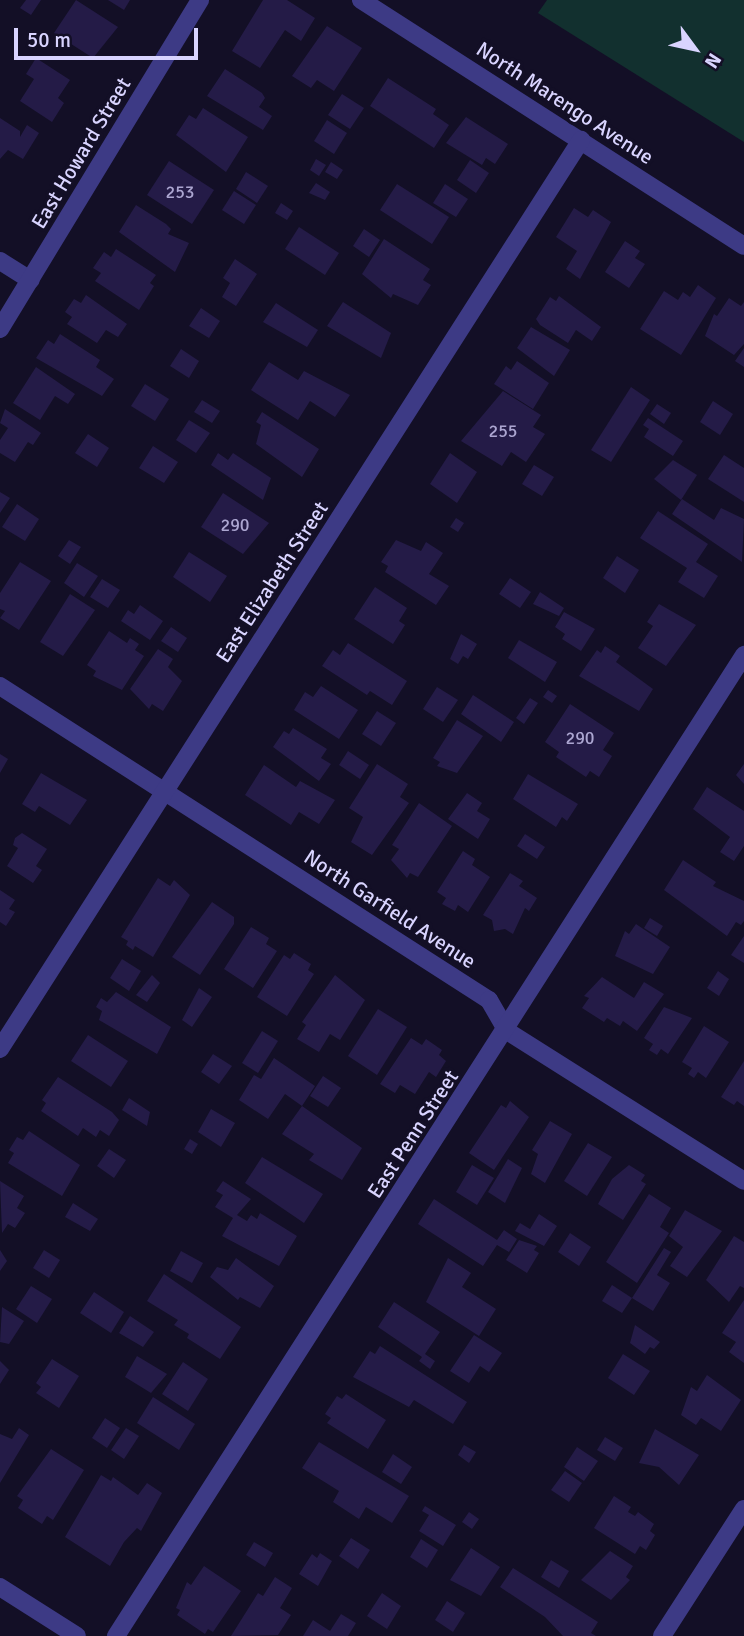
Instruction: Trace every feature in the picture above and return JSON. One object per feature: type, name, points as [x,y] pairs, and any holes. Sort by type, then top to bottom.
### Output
[{"type":"street","name":"East Howard Street","points":[[1,327],[200,0]]},
{"type":"street","name":"North Marengo Avenue","points":[[361,0],[744,246]]},
{"type":"street","name":"East Elizabeth Street","points":[[0,1049],[581,140]]},
{"type":"street","points":[[0,261],[30,280]]},
{"type":"street","name":"East Penn Street","points":[[116,1636],[507,1031],[744,655]]},
{"type":"street","name":"North Garfield Avenue","points":[[0,685],[489,1000],[507,1031],[744,1181]]},
{"type":"street","points":[[662,1636],[744,1509]]},
{"type":"street","points":[[0,1587],[53,1630],[77,1636]]},
{"type":"green space","points":[[547,0],[744,0],[744,142],[538,13]]},
{"type":"building","points":[[26,0],[41,0],[31,15],[20,8]]},
{"type":"building","points":[[76,0],[118,27],[93,58],[54,33]]},
{"type":"building","points":[[108,0],[130,0],[124,10]]},
{"type":"building","points":[[263,0],[287,0],[315,18],[301,41],[285,30],[260,68],[232,51]]},
{"type":"building","points":[[327,26],[362,48],[334,91],[317,80],[311,88],[292,76]]},
{"type":"building","points":[[36,58],[70,80],[58,98],[64,103],[52,122],[20,101],[34,79],[26,74]]},
{"type":"building","points":[[225,69],[262,93],[265,98],[259,107],[272,116],[263,130],[207,96]]},
{"type":"building","points":[[388,78],[436,109],[433,114],[449,125],[434,148],[370,106]]},
{"type":"building","points":[[342,94],[364,108],[350,129],[328,115]]},
{"type":"building","points":[[203,108],[248,137],[226,172],[176,135],[189,115],[196,119]]},
{"type":"building","points":[[466,117],[508,144],[495,164],[486,158],[482,165],[446,143]]},
{"type":"building","points":[[0,118],[20,131],[20,137],[27,125],[39,133],[23,159],[8,150],[0,159]]},
{"type":"building","points":[[327,120],[347,133],[334,154],[314,141]]},
{"type":"building","points":[[316,159],[326,165],[319,176],[310,170]]},
{"type":"building","points":[[470,160],[489,173],[476,193],[457,180]]},
{"type":"building","points":[[169,161],[214,190],[192,224],[147,195]]},
{"type":"building","points":[[331,162],[343,170],[337,179],[325,172]]},
{"type":"building","points":[[246,172],[268,186],[257,203],[236,189]]},
{"type":"building","points":[[316,183],[330,192],[325,200],[309,193]]},
{"type":"building","points":[[397,184],[449,217],[432,244],[380,210]]},
{"type":"building","points":[[445,184],[468,199],[456,217],[433,203]]},
{"type":"building","points":[[234,191],[256,205],[244,224],[222,210]]},
{"type":"building","points":[[281,203],[293,211],[287,220],[275,213]]},
{"type":"building","points":[[136,205],[166,224],[171,229],[168,234],[189,243],[175,272],[119,232]]},
{"type":"building","points":[[574,208],[588,217],[593,210],[611,222],[580,279],[566,269],[577,251],[556,237]]},
{"type":"building","points":[[299,227],[339,253],[325,275],[285,249]]},
{"type":"building","points":[[364,229],[380,240],[369,257],[353,246]]},
{"type":"building","points":[[384,239],[430,269],[423,280],[431,285],[418,305],[393,294],[391,298],[362,274]]},
{"type":"building","points":[[625,241],[640,251],[635,258],[645,264],[629,288],[605,272]]},
{"type":"building","points":[[116,249],[156,275],[150,283],[154,286],[139,310],[95,281],[101,273],[93,268],[104,252],[111,257]]},
{"type":"building","points":[[235,259],[257,274],[236,306],[222,297],[230,283],[223,278]]},
{"type":"building","points":[[698,285],[716,298],[681,355],[640,329],[664,291],[678,300],[683,292],[690,297]]},
{"type":"building","points":[[86,295],[127,324],[118,337],[106,330],[97,343],[67,324],[72,317],[65,312],[74,299],[81,303]]},
{"type":"building","points":[[559,296],[601,327],[592,341],[576,330],[568,343],[540,325],[536,319],[550,297],[556,301]]},
{"type":"building","points":[[729,298],[741,306],[744,302],[744,344],[734,355],[705,336],[714,314],[717,316]]},
{"type":"building","points":[[343,302],[391,333],[381,358],[327,326]]},
{"type":"building","points":[[276,303],[318,330],[307,347],[263,322]]},
{"type":"building","points":[[201,308],[220,321],[209,338],[189,326]]},
{"type":"building","points":[[531,327],[570,350],[554,376],[517,348]]},
{"type":"building","points":[[60,334],[100,360],[96,367],[114,379],[102,396],[36,358],[48,340],[54,344]]},
{"type":"building","points":[[744,348],[744,367],[735,361]]},
{"type":"building","points":[[181,349],[199,361],[189,378],[170,366]]},
{"type":"building","points":[[517,361],[549,383],[533,409],[494,384],[506,366],[511,370]]},
{"type":"building","points":[[269,362],[298,380],[304,371],[350,395],[335,417],[310,401],[298,420],[251,390]]},
{"type":"building","points":[[36,367],[75,394],[68,404],[55,396],[40,420],[13,403]]},
{"type":"building","points":[[145,384],[169,399],[155,421],[131,406]]},
{"type":"building","points":[[631,387],[650,400],[611,462],[591,450]]},
{"type":"building","points":[[503,391],[541,415],[533,427],[545,434],[526,462],[511,452],[502,466],[461,441]]},
{"type":"building","points":[[202,400],[220,411],[212,423],[194,412]]},
{"type":"building","points":[[713,401],[733,414],[720,435],[700,422]]},
{"type":"building","points":[[657,404],[671,413],[664,424],[650,414]]},
{"type":"building","points":[[5,409],[41,433],[33,445],[28,442],[15,462],[0,453],[0,440],[8,428],[0,423]]},
{"type":"building","points":[[262,412],[319,449],[302,477],[256,444],[261,425],[256,422]]},
{"type":"building","points":[[648,418],[683,441],[673,456],[644,437],[649,429],[643,425]]},
{"type":"building","points":[[189,420],[210,433],[196,453],[176,440]]},
{"type":"building","points":[[88,434],[109,448],[97,467],[75,453]]},
{"type":"building","points":[[153,446],[178,462],[164,483],[139,468]]},
{"type":"building","points":[[218,453],[228,460],[233,453],[271,478],[263,500],[211,465]]},
{"type":"building","points":[[450,453],[477,472],[457,503],[430,484]]},
{"type":"building","points":[[724,455],[744,468],[744,502],[708,479]]},
{"type":"building","points":[[673,460],[697,475],[681,500],[654,479]]},
{"type":"building","points":[[534,465],[554,477],[542,496],[522,484]]},
{"type":"building","points":[[0,492],[10,498],[0,513]]},
{"type":"building","points":[[223,493],[269,523],[243,554],[201,527]]},
{"type":"building","points":[[682,499],[714,520],[721,508],[744,519],[742,562],[672,514]]},
{"type":"building","points":[[17,504],[39,519],[25,541],[2,527]]},
{"type":"building","points":[[658,511],[708,544],[696,562],[718,576],[704,598],[678,582],[687,568],[640,538]]},
{"type":"building","points":[[456,518],[464,523],[458,532],[450,527]]},
{"type":"building","points":[[69,540],[81,547],[70,564],[58,556]]},
{"type":"building","points":[[396,540],[421,551],[426,542],[443,553],[429,574],[449,586],[436,605],[385,572],[388,566],[381,562]]},
{"type":"building","points":[[189,552],[227,576],[210,602],[173,577]]},
{"type":"building","points":[[617,556],[639,570],[625,593],[603,578]]},
{"type":"building","points":[[20,562],[51,581],[19,630],[0,618],[5,611],[0,609],[0,593]]},
{"type":"building","points":[[77,563],[98,576],[84,597],[64,583]]},
{"type":"building","points":[[510,578],[531,592],[520,608],[499,594]]},
{"type":"building","points":[[102,579],[120,590],[108,608],[90,597]]},
{"type":"building","points":[[375,587],[407,608],[399,621],[405,625],[393,644],[354,619]]},
{"type":"building","points":[[540,592],[564,608],[559,616],[533,604]]},
{"type":"building","points":[[70,594],[95,610],[63,656],[40,642]]},
{"type":"building","points":[[659,604],[696,625],[666,666],[638,648],[653,626],[647,622]]},
{"type":"building","points":[[140,605],[163,621],[150,640],[121,621],[128,610],[134,614]]},
{"type":"building","points":[[564,612],[595,629],[581,651],[562,639],[565,634],[555,627]]},
{"type":"building","points":[[171,627],[187,638],[178,652],[161,641]]},
{"type":"building","points":[[109,631],[127,643],[130,638],[139,644],[135,650],[144,656],[122,690],[93,676],[96,671],[87,665]]},
{"type":"building","points":[[461,634],[477,644],[468,659],[463,656],[458,664],[450,659]]},
{"type":"building","points":[[519,640],[557,662],[545,682],[508,658]]},
{"type":"building","points":[[348,643],[407,681],[392,705],[370,691],[367,695],[322,666],[333,650],[340,655]]},
{"type":"building","points":[[605,646],[620,656],[616,662],[653,689],[639,711],[579,676],[597,650],[601,653]]},
{"type":"building","points":[[158,649],[173,659],[168,667],[182,681],[163,711],[152,704],[149,709],[130,689]]},
{"type":"building","points":[[321,686],[358,710],[339,739],[294,710],[305,692],[313,697]]},
{"type":"building","points":[[437,687],[458,700],[443,722],[423,709]]},
{"type":"building","points":[[548,690],[557,696],[552,703],[543,697]]},
{"type":"building","points":[[473,695],[514,722],[501,742],[461,714]]},
{"type":"building","points":[[530,698],[538,703],[524,724],[516,718]]},
{"type":"building","points":[[570,704],[614,733],[603,750],[612,756],[599,777],[590,771],[586,777],[556,757],[559,752],[545,742]]},
{"type":"building","points":[[377,711],[396,723],[381,746],[362,734]]},
{"type":"building","points":[[457,720],[483,736],[457,773],[437,766],[440,762],[433,758]]},
{"type":"building","points":[[293,728],[327,749],[321,758],[331,764],[319,781],[273,747],[284,731],[289,734]]},
{"type":"building","points":[[348,751],[369,765],[360,779],[339,765]]},
{"type":"building","points":[[0,754],[8,759],[0,773]]},
{"type":"building","points":[[377,764],[408,784],[400,797],[409,803],[372,855],[351,842],[363,817],[349,808]]},
{"type":"building","points":[[744,764],[744,784],[736,775]]},
{"type":"building","points":[[264,765],[296,787],[300,781],[335,800],[319,824],[299,812],[291,825],[245,795]]},
{"type":"building","points":[[41,773],[87,800],[70,825],[39,806],[35,812],[22,804]]},
{"type":"building","points":[[528,774],[578,804],[567,821],[562,817],[556,827],[513,799]]},
{"type":"building","points":[[707,787],[744,811],[744,846],[734,861],[720,852],[730,837],[693,809]]},
{"type":"building","points":[[467,793],[482,803],[477,811],[490,819],[478,839],[448,819]]},
{"type":"building","points":[[419,803],[452,826],[418,877],[410,873],[407,878],[391,860],[399,849],[392,845]]},
{"type":"building","points":[[22,833],[47,849],[36,866],[42,870],[33,883],[7,866],[18,848],[13,845],[15,838]]},
{"type":"building","points":[[525,834],[545,847],[537,859],[517,846]]},
{"type":"building","points":[[463,851],[475,859],[472,865],[490,877],[468,912],[458,905],[455,911],[442,904],[446,898],[437,892]]},
{"type":"building","points":[[683,860],[716,882],[713,886],[744,901],[744,921],[741,925],[736,922],[727,936],[664,890]]},
{"type":"building","points":[[510,873],[523,881],[519,886],[537,898],[529,911],[525,908],[513,934],[505,929],[494,931],[492,920],[483,915]]},
{"type":"building","points":[[158,878],[170,886],[174,880],[190,895],[153,957],[135,946],[133,950],[126,945],[128,941],[121,937]]},
{"type":"building","points":[[0,890],[15,900],[9,909],[15,912],[6,926],[0,922]]},
{"type":"building","points":[[212,902],[234,917],[234,924],[200,975],[172,957]]},
{"type":"building","points":[[650,918],[663,926],[657,936],[644,928]]},
{"type":"building","points":[[636,924],[670,947],[653,974],[615,956],[625,931],[629,934]]},
{"type":"building","points":[[251,927],[269,938],[266,944],[277,951],[253,988],[224,969]]},
{"type":"building","points":[[744,936],[744,963],[731,955]]},
{"type":"building","points":[[294,953],[311,964],[308,970],[314,974],[287,1016],[257,997],[284,955],[290,959]]},
{"type":"building","points":[[122,959],[141,971],[129,991],[110,978]]},
{"type":"building","points":[[718,971],[729,979],[719,996],[707,988]]},
{"type":"building","points":[[152,975],[160,983],[147,1002],[136,995]]},
{"type":"building","points":[[335,975],[365,1000],[340,1040],[330,1034],[319,1052],[297,1039],[306,1025],[302,1022]]},
{"type":"building","points":[[602,977],[634,998],[644,982],[664,994],[637,1031],[623,1021],[620,1026],[607,1018],[604,1022],[582,1008],[589,998],[584,996]]},
{"type":"building","points":[[199,988],[212,997],[192,1027],[182,1020]]},
{"type":"building","points":[[116,992],[171,1027],[157,1054],[99,1020],[102,1011],[96,1007],[101,998],[107,1002]]},
{"type":"building","points":[[664,1007],[692,1018],[668,1054],[661,1049],[657,1055],[649,1050],[653,1044],[644,1038]]},
{"type":"building","points":[[378,1009],[407,1027],[377,1075],[348,1056]]},
{"type":"building","points":[[704,1026],[729,1042],[706,1078],[698,1072],[694,1078],[688,1074],[692,1068],[682,1062]]},
{"type":"building","points":[[262,1031],[278,1041],[258,1073],[242,1063]]},
{"type":"building","points":[[88,1035],[128,1061],[111,1087],[71,1061]]},
{"type":"building","points":[[411,1038],[422,1045],[426,1039],[442,1050],[439,1055],[446,1061],[436,1077],[429,1072],[415,1094],[400,1085],[395,1093],[380,1084]]},
{"type":"building","points":[[213,1054],[232,1066],[219,1084],[201,1072]]},
{"type":"building","points":[[274,1058],[315,1086],[302,1106],[285,1094],[268,1119],[239,1100],[254,1075],[261,1079]]},
{"type":"building","points":[[744,1061],[744,1106],[737,1101],[734,1105],[721,1097]]},
{"type":"building","points":[[323,1076],[341,1088],[328,1107],[310,1096]]},
{"type":"building","points":[[58,1077],[112,1112],[119,1120],[109,1136],[100,1130],[96,1137],[83,1128],[78,1136],[41,1111],[46,1103],[42,1100]]},
{"type":"building","points":[[129,1098],[150,1112],[147,1126],[122,1110]]},
{"type":"building","points":[[510,1101],[529,1117],[494,1170],[469,1153],[501,1105],[506,1108]]},
{"type":"building","points":[[302,1106],[362,1148],[342,1180],[309,1160],[314,1154],[282,1134]]},
{"type":"building","points":[[211,1109],[235,1123],[221,1147],[198,1132]]},
{"type":"building","points":[[550,1121],[572,1134],[545,1183],[531,1174],[538,1154],[532,1150]]},
{"type":"building","points":[[29,1131],[80,1165],[62,1196],[8,1163],[14,1153],[9,1150],[17,1137],[23,1140]]},
{"type":"building","points":[[190,1139],[198,1144],[192,1154],[184,1149]]},
{"type":"building","points":[[588,1143],[612,1157],[587,1196],[564,1181]]},
{"type":"building","points":[[109,1149],[126,1160],[114,1178],[97,1166]]},
{"type":"building","points":[[262,1157],[323,1194],[304,1223],[245,1183]]},
{"type":"building","points":[[508,1159],[522,1168],[505,1203],[488,1192]]},
{"type":"building","points":[[472,1165],[494,1178],[477,1205],[456,1192]]},
{"type":"building","points":[[629,1165],[645,1175],[641,1181],[646,1184],[623,1220],[598,1204],[612,1179]]},
{"type":"building","points":[[0,1181],[24,1196],[17,1208],[25,1213],[15,1228],[8,1224],[2,1233]]},
{"type":"building","points":[[223,1181],[251,1199],[237,1215],[247,1221],[251,1215],[257,1219],[260,1213],[297,1236],[279,1266],[222,1236],[233,1218],[215,1207],[223,1195],[216,1191]]},
{"type":"building","points":[[649,1194],[671,1208],[660,1227],[669,1233],[637,1283],[606,1262]]},
{"type":"building","points":[[434,1199],[497,1240],[504,1230],[517,1239],[509,1252],[497,1245],[483,1266],[418,1224]]},
{"type":"building","points":[[73,1203],[98,1219],[90,1231],[65,1217]]},
{"type":"building","points":[[685,1210],[722,1231],[687,1277],[670,1266],[683,1247],[669,1236]]},
{"type":"building","points":[[539,1214],[557,1226],[544,1246],[515,1231],[520,1223],[530,1229]]},
{"type":"building","points":[[570,1233],[591,1247],[579,1266],[558,1252]]},
{"type":"building","points":[[734,1236],[744,1242],[744,1288],[740,1286],[729,1302],[706,1280]]},
{"type":"building","points":[[519,1240],[537,1246],[534,1250],[539,1253],[527,1273],[506,1260]]},
{"type":"building","points":[[664,1248],[671,1252],[657,1275],[670,1283],[653,1311],[632,1298]]},
{"type":"building","points":[[0,1250],[7,1261],[0,1271]]},
{"type":"building","points":[[44,1250],[60,1260],[49,1278],[33,1268]]},
{"type":"building","points":[[181,1251],[203,1263],[192,1283],[170,1271]]},
{"type":"building","points":[[236,1258],[274,1286],[260,1308],[240,1297],[238,1300],[210,1277],[217,1267],[228,1270]]},
{"type":"building","points":[[448,1258],[471,1273],[462,1287],[496,1309],[479,1336],[426,1302]]},
{"type":"building","points":[[164,1274],[241,1327],[220,1359],[187,1338],[189,1334],[174,1325],[178,1320],[147,1301]]},
{"type":"building","points":[[612,1285],[632,1298],[622,1313],[602,1301]]},
{"type":"building","points":[[31,1286],[52,1299],[37,1323],[16,1309]]},
{"type":"building","points":[[94,1292],[124,1312],[111,1333],[80,1313]]},
{"type":"building","points":[[744,1300],[744,1363],[729,1352],[736,1342],[722,1333]]},
{"type":"building","points":[[394,1302],[440,1332],[425,1354],[435,1361],[430,1369],[419,1361],[422,1357],[378,1327]]},
{"type":"building","points":[[2,1307],[24,1321],[9,1344],[0,1342]]},
{"type":"building","points":[[130,1316],[154,1332],[143,1347],[119,1333]]},
{"type":"building","points":[[635,1325],[660,1342],[654,1349],[650,1347],[645,1354],[630,1343]]},
{"type":"building","points":[[474,1335],[502,1353],[489,1372],[480,1366],[469,1383],[450,1371]]},
{"type":"building","points":[[380,1346],[467,1402],[453,1424],[414,1400],[409,1407],[353,1377],[370,1351],[375,1354]]},
{"type":"building","points":[[623,1354],[650,1371],[634,1395],[608,1378]]},
{"type":"building","points":[[137,1356],[167,1374],[151,1393],[125,1377]]},
{"type":"building","points":[[52,1359],[79,1376],[59,1408],[36,1393],[41,1387],[36,1383]]},
{"type":"building","points":[[0,1361],[9,1370],[0,1384]]},
{"type":"building","points":[[183,1362],[208,1379],[188,1411],[162,1394]]},
{"type":"building","points":[[707,1375],[741,1400],[721,1431],[701,1418],[696,1425],[681,1415],[691,1387],[697,1391]]},
{"type":"building","points":[[346,1394],[386,1420],[368,1449],[327,1423],[331,1418],[325,1414],[337,1396],[342,1399]]},
{"type":"building","points":[[153,1397],[195,1424],[179,1450],[137,1423]]},
{"type":"building","points":[[105,1418],[120,1428],[107,1448],[92,1438]]},
{"type":"building","points":[[19,1428],[29,1435],[0,1483],[0,1434],[12,1439]]},
{"type":"building","points":[[126,1428],[139,1436],[124,1459],[111,1450]]},
{"type":"building","points":[[655,1429],[699,1455],[679,1485],[659,1467],[639,1463]]},
{"type":"building","points":[[605,1437],[623,1448],[615,1461],[597,1450]]},
{"type":"building","points":[[319,1442],[409,1496],[392,1523],[366,1507],[359,1519],[333,1502],[339,1491],[302,1468]]},
{"type":"building","points":[[464,1445],[476,1452],[469,1463],[458,1455]]},
{"type":"building","points":[[577,1447],[598,1461],[584,1481],[564,1467]]},
{"type":"building","points":[[51,1449],[84,1470],[53,1520],[47,1516],[42,1524],[18,1508],[23,1500],[17,1496]]},
{"type":"building","points":[[393,1454],[412,1467],[401,1484],[382,1472]]},
{"type":"building","points":[[565,1471],[582,1483],[569,1502],[551,1490]]},
{"type":"building","points":[[101,1475],[111,1481],[113,1477],[138,1495],[147,1483],[162,1493],[141,1531],[137,1528],[124,1542],[110,1566],[65,1537]]},
{"type":"building","points":[[614,1496],[631,1507],[628,1512],[635,1516],[638,1512],[654,1524],[650,1531],[655,1535],[646,1550],[640,1546],[635,1554],[594,1528]]},
{"type":"building","points":[[425,1506],[456,1525],[443,1546],[419,1531],[429,1515],[422,1511]]},
{"type":"building","points":[[469,1512],[479,1519],[472,1529],[462,1522]]},
{"type":"building","points":[[351,1538],[370,1550],[358,1569],[339,1556]]},
{"type":"building","points":[[421,1539],[438,1550],[427,1568],[410,1557]]},
{"type":"building","points":[[254,1542],[273,1553],[265,1567],[246,1555]]},
{"type":"building","points":[[471,1548],[500,1567],[481,1596],[450,1580]]},
{"type":"building","points":[[610,1551],[633,1566],[626,1577],[630,1580],[611,1600],[581,1580]]},
{"type":"building","points":[[320,1553],[332,1561],[318,1586],[299,1574],[312,1554],[317,1558]]},
{"type":"building","points":[[551,1560],[569,1571],[559,1588],[541,1577]]},
{"type":"building","points":[[204,1566],[241,1591],[213,1632],[208,1629],[205,1634],[177,1615],[180,1610],[176,1608],[187,1582],[191,1585]]},
{"type":"building","points":[[513,1568],[598,1622],[591,1633],[596,1636],[563,1636],[545,1617],[500,1587]]},
{"type":"building","points":[[275,1577],[292,1588],[280,1608],[291,1615],[278,1635],[231,1636],[258,1593],[263,1596]]},
{"type":"building","points":[[382,1593],[401,1606],[387,1629],[367,1616]]},
{"type":"building","points":[[447,1601],[465,1613],[453,1632],[435,1620]]},
{"type":"building","points":[[341,1614],[356,1623],[348,1636],[303,1636],[313,1620],[330,1631]]}]
